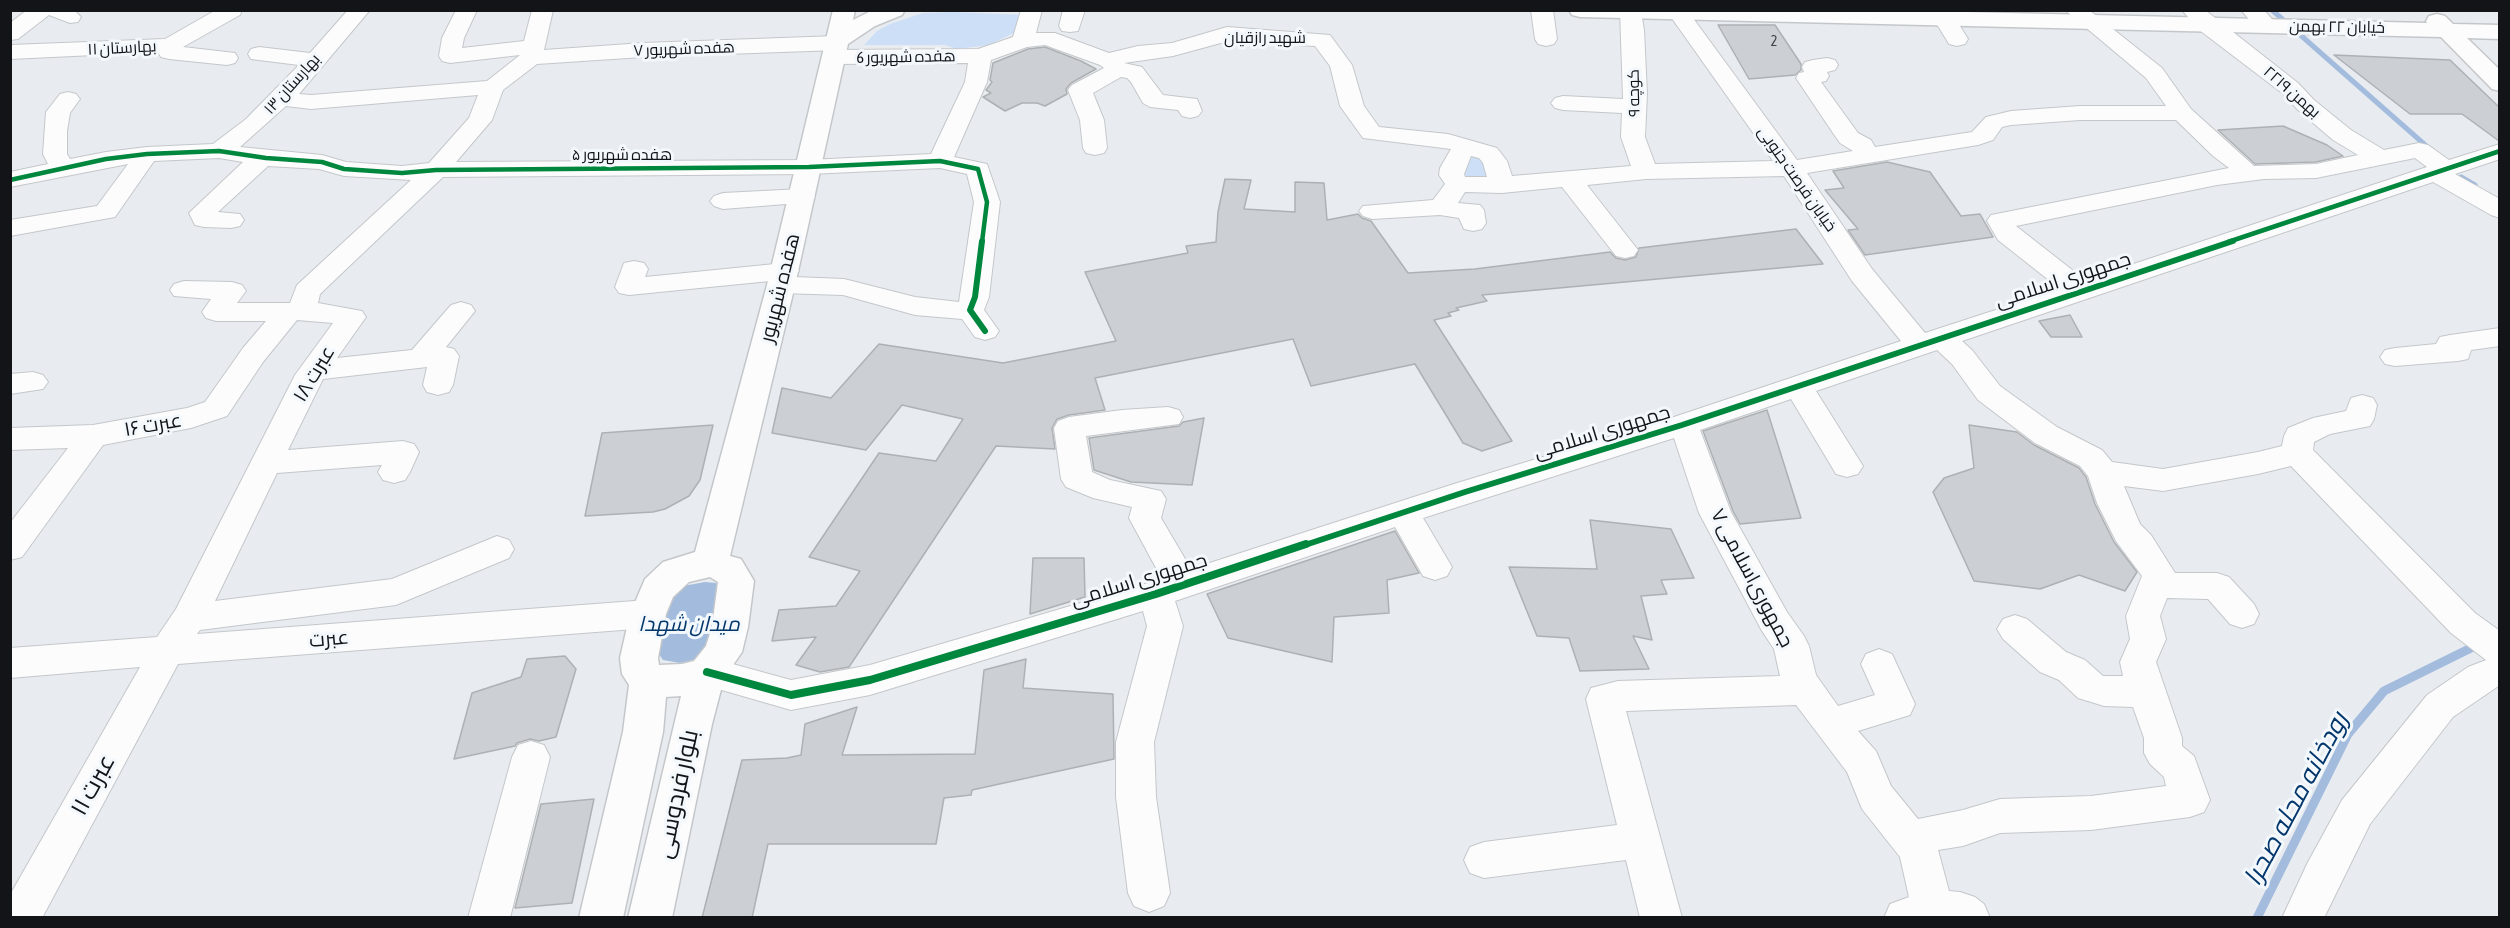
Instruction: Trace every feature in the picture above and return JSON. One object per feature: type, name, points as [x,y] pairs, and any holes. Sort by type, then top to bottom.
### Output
[{"type":"main road","name":"هفده شهریور","points":[[710,564],[783,278],[844,10]]},
{"type":"main road","points":[[836,47],[867,21],[894,10]]},
{"type":"main road","name":"خیابان ۲۲ بهمن","points":[[1580,10],[1944,18],[2080,16],[2259,18],[2446,30],[2487,47]]},
{"type":"main road","points":[[2425,10],[2446,30],[2487,47],[2499,84]]},
{"type":"main road","points":[[2462,10],[2499,22]]},
{"type":"main road","points":[[710,564],[728,569],[736,581],[730,627],[723,652],[707,672],[682,680],[661,682],[641,674],[639,658],[648,614],[658,589],[675,572],[691,566],[710,564]]},
{"type":"main road","name":"بلوار فردوسی","points":[[650,918],[692,724],[707,672]]},
{"type":"main road","points":[[601,918],[643,732],[649,677]]},
{"type":"street","points":[[10,34],[41,10]]},
{"type":"street","name":"بهارستان ۱۱","points":[[10,52],[170,45],[232,10]]},
{"type":"street","name":"بهارستان ۱۳","points":[[219,151],[254,124],[281,99],[360,10]]},
{"type":"street","name":"هفده شهریور ۷","points":[[467,10],[453,38],[450,56],[532,52],[836,47]]},
{"type":"street","points":[[184,290],[232,291],[216,312],[295,311],[307,291],[436,170],[480,120],[493,87],[532,52],[543,10]]},
{"type":"street","points":[[1023,41],[1032,10]]},
{"type":"street","points":[[1542,10],[1546,39]]},
{"type":"street","name":"کوچه ۹","points":[[1618,11],[1633,30],[1635,107],[1633,137],[1646,172]]},
{"type":"street","name":"خیابان فرصت جنوبی","points":[[1676,11],[1791,168],[1862,275],[1930,342],[1962,357],[1989,393],[2046,435],[2091,458],[2103,472]]},
{"type":"street","points":[[2080,16],[2154,73],[2166,87],[2182,113],[2222,151],[2241,165],[2246,173]]},
{"type":"street","name":"۲۲بهمن ۱۹","points":[[2199,17],[2290,88],[2306,105],[2342,135],[2379,157]]},
{"type":"street","points":[[1944,18],[1957,39]]},
{"type":"street","name":"شهید رازقیان","points":[[1113,65],[1227,34],[1274,27],[1322,40],[1341,65],[1352,106],[1371,133],[1448,141],[1488,153],[1495,161],[1502,185]]},
{"type":"street","name":"هفده شهریور 6","points":[[836,47],[980,56],[1023,41],[1047,38],[1134,72],[1141,79],[1151,98],[1158,102],[1189,104],[1190,111]]},
{"type":"street","points":[[170,45],[169,52],[227,58]]},
{"type":"street","points":[[10,75],[39,51]]},
{"type":"street","points":[[259,54],[315,60]]},
{"type":"street","points":[[940,161],[976,82],[980,56]]},
{"type":"street","points":[[1827,64],[1813,68],[1818,76],[1807,78],[1840,128],[1849,138],[1862,145],[1868,157]]},
{"type":"street","points":[[1095,148],[1092,120],[1080,90],[1113,65]]},
{"type":"street","points":[[281,99],[311,102],[493,87]]},
{"type":"street","points":[[63,170],[55,153],[55,131],[58,112],[68,99]]},
{"type":"street","points":[[1990,99],[2011,118]]},
{"type":"street","points":[[1563,102],[1635,107]]},
{"type":"street","points":[[1458,184],[1502,185],[1646,172],[1791,168],[1978,138],[1984,135],[1994,122],[2011,118],[2080,113],[2182,113]]},
{"type":"street","points":[[1458,184],[1451,175],[1452,168],[1465,146]]},
{"type":"street","points":[[2081,291],[2007,234],[2000,221],[2217,177],[2246,173],[2316,171],[2345,167],[2379,157],[2419,150],[2440,171],[2499,210]]},
{"type":"street","name":"هفده شهریور ۵","points":[[10,180],[106,159],[147,154],[219,151],[262,158],[322,162],[344,169],[402,173],[436,170],[808,167],[940,161],[978,169],[987,202],[975,297],[977,320],[952,311],[915,306],[844,287],[783,278]]},
{"type":"street","name":"جمهوری اسلامی","points":[[707,672],[791,695],[870,680],[1169,589],[1682,425],[2499,151]]},
{"type":"street","points":[[10,228],[106,212],[147,154]]},
{"type":"street","points":[[231,220],[204,219],[202,213],[262,158]]},
{"type":"street","points":[[1573,178],[1575,187],[1625,250]]},
{"type":"street","points":[[1443,207],[1448,196],[1458,184]]},
{"type":"street","points":[[723,201],[802,197]]},
{"type":"street","points":[[1372,211],[1443,207],[1454,211],[1470,210],[1473,223]]},
{"type":"street","points":[[634,269],[628,287],[783,278]]},
{"type":"street","name":"عبرت ۱۸","points":[[167,652],[189,618],[314,370],[352,317],[295,311]]},
{"type":"street","name":"عبرت ۱۶","points":[[10,439],[93,436],[190,418],[216,409],[254,355],[295,311]]},
{"type":"street","points":[[420,359],[461,311]]},
{"type":"street","points":[[2395,357],[2458,352],[2450,344],[2499,337]]},
{"type":"street","points":[[314,370],[444,356],[438,385]]},
{"type":"street","points":[[1798,386],[1846,466]]},
{"type":"street","points":[[2297,453],[2299,436],[2324,425],[2359,418],[2362,405]]},
{"type":"street","points":[[1149,893],[1136,797],[1136,742],[1165,626],[1169,589],[1145,518],[1150,499],[1104,490],[1077,479],[1069,428],[1122,420],[1168,417]]},
{"type":"street","name":"جمهوری‌اسلامی ۷","points":[[1682,425],[1690,440],[1715,513],[1774,621],[1791,646],[1799,679],[1830,724],[1862,763],[1876,797],[1918,849],[1936,915]]},
{"type":"street","points":[[10,548],[93,436]]},
{"type":"street","points":[[266,463],[403,452],[394,472]]},
{"type":"street","points":[[1909,838],[1963,828],[2000,816],[2091,813],[2190,800],[2180,768],[2163,753],[2163,738],[2138,662],[2148,639],[2143,616],[2159,575],[2139,544],[2127,532],[2113,502],[2103,472],[2163,480],[2258,463],[2297,453]]},
{"type":"street","points":[[2297,453],[2463,624],[2499,651]]},
{"type":"street","points":[[1403,513],[1436,567]]},
{"type":"street","points":[[189,618],[396,592],[496,549]]},
{"type":"street","points":[[2155,583],[2180,587],[2217,586],[2242,614]]},
{"type":"street","points":[[381,635],[396,592]]},
{"type":"street","name":"عبرت","points":[[10,663],[648,614]]},
{"type":"street","points":[[2015,629],[2053,662],[2072,670],[2091,687],[2104,691],[2146,692]]},
{"type":"street","name":"عبرت ۱۱","points":[[20,918],[167,652]]},
{"type":"street","points":[[1830,724],[1897,704],[1879,664]]},
{"type":"street","points":[[2303,918],[2356,812],[2424,725],[2440,706],[2481,677],[2499,670]]},
{"type":"street","points":[[1661,918],[1604,699],[1618,696],[1806,690]]},
{"type":"street","points":[[489,918],[531,757]]},
{"type":"street","points":[[1484,860],[1641,840]]},
{"type":"shaded area","points":[[923,13],[1026,15],[1018,31],[989,45],[957,49],[945,45],[864,45],[877,31],[890,24]]},
{"type":"shaded area","points":[[1465,146],[1488,153],[1502,185],[1458,184]]},
{"type":"water","name":"میدان شهدا","points":[[705,582],[716,583],[721,589],[714,633],[703,653],[693,660],[680,663],[663,660],[659,654],[659,643],[669,601],[683,586]]},
{"type":"building","points":[[1718,25],[1775,25],[1801,64],[1801,70],[1795,75],[1749,79]]},
{"type":"building","points":[[1045,47],[1096,69],[1071,83],[1066,89],[1067,94],[1045,106],[1037,103],[1022,103],[1005,111],[983,97],[991,93],[986,90],[992,82],[990,80],[993,63],[1028,49]]},
{"type":"building","points":[[2334,55],[2450,60],[2499,107],[2499,141],[2462,114],[2410,114]]},
{"type":"building","points":[[2283,126],[2327,145],[2343,156],[2316,162],[2255,164],[2218,130]]},
{"type":"building","points":[[1887,162],[1930,172],[1961,216],[1980,214],[1993,237],[1865,255],[1848,230],[1858,229],[1825,190],[1844,188],[1833,171]]},
{"type":"building","points":[[1225,179],[1251,180],[1244,209],[1295,212],[1295,182],[1324,183],[1327,220],[1358,214],[1371,221],[1408,273],[1475,269],[1610,252],[1616,258],[1625,260],[1636,257],[1639,248],[1796,229],[1823,264],[1482,295],[1487,301],[1456,308],[1459,310],[1448,313],[1451,316],[1434,320],[1512,441],[1482,451],[1463,443],[1415,364],[1311,386],[1293,339],[1095,378],[1105,410],[1057,419],[1052,428],[1055,449],[996,446],[849,667],[820,672],[796,665],[816,637],[772,641],[779,610],[836,606],[860,571],[809,557],[879,453],[936,461],[963,419],[902,405],[866,450],[772,433],[782,388],[831,398],[879,344],[1003,363],[1116,341],[1085,272],[1188,253],[1186,246],[1216,242],[1218,212]]},
{"type":"building","points":[[2070,315],[2082,337],[2051,337],[2039,321]]},
{"type":"building","points":[[1767,410],[1801,518],[1740,524],[1703,431]]},
{"type":"building","points":[[1204,418],[1192,485],[1131,482],[1094,470],[1089,438],[1179,426],[1183,422]]},
{"type":"building","points":[[713,425],[700,480],[689,496],[665,509],[653,512],[585,516],[602,433]]},
{"type":"building","points":[[1969,425],[2017,432],[2034,445],[2079,468],[2086,477],[2095,504],[2114,542],[2137,572],[2125,591],[2079,575],[2040,589],[1974,581],[1933,492],[1944,478],[1974,468]]},
{"type":"building","points":[[1590,520],[1671,529],[1694,578],[1661,580],[1667,594],[1641,596],[1652,640],[1633,636],[1649,669],[1580,671],[1569,638],[1537,636],[1509,567],[1597,569]]},
{"type":"building","points":[[1395,531],[1419,573],[1387,580],[1389,613],[1334,617],[1332,662],[1228,638],[1207,594]]},
{"type":"building","points":[[1033,558],[1084,558],[1085,597],[1030,614]]},
{"type":"building","points":[[565,656],[576,669],[556,737],[539,741],[530,739],[517,743],[515,746],[454,759],[472,693],[521,677],[527,659]]},
{"type":"building","points":[[1026,659],[1023,688],[1113,694],[1114,759],[972,790],[971,795],[944,798],[936,844],[768,844],[752,918],[702,918],[742,760],[787,758],[801,755],[805,724],[857,707],[842,755],[975,754],[984,670]]},
{"type":"building","points":[[594,799],[572,903],[515,908],[541,804]]},
{"type":"waterway","points":[[2272,10],[2432,151]]},
{"type":"waterway","points":[[2461,177],[2475,185]]},
{"type":"waterway","name":"رودخانه محله صحرا","points":[[2257,918],[2348,734],[2384,691],[2479,644]]},
{"type":"cycle path","points":[[10,180],[106,159],[147,154],[219,151],[266,158],[322,162],[344,169],[402,173],[436,170],[809,167],[940,161],[978,169],[987,202],[975,297],[970,310],[985,331]]},
{"type":"cycle path","points":[[707,672],[791,695],[870,680],[1156,594],[1465,492],[1682,425],[2500,151]]}]
